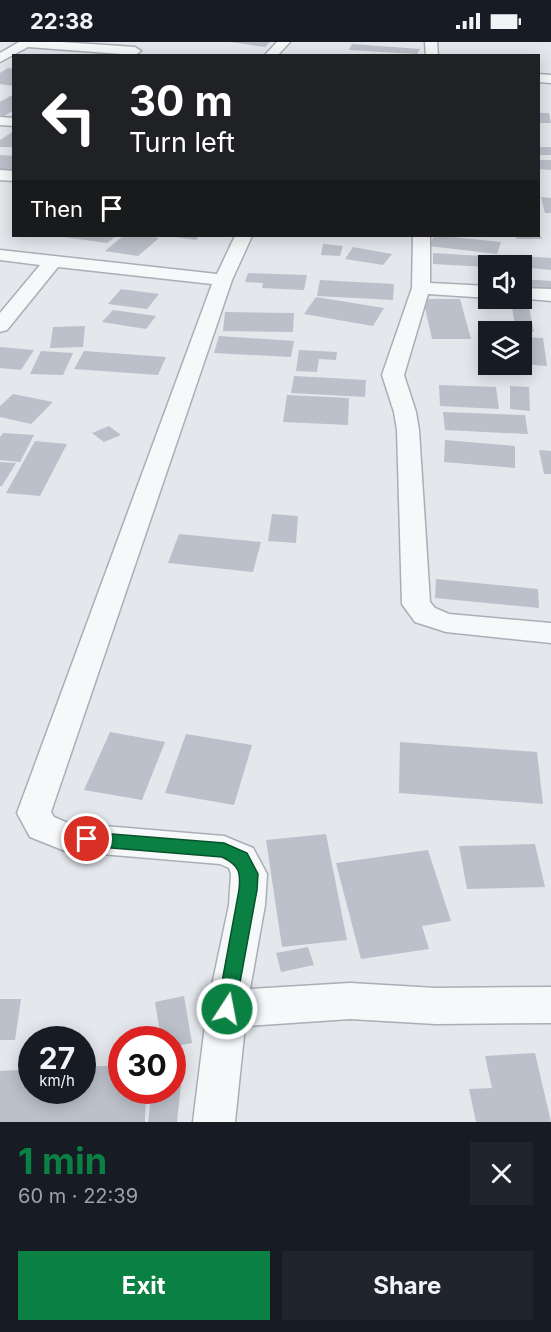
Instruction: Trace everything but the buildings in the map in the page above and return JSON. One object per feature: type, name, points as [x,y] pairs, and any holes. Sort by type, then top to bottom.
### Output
[{"type":"street","points":[[0,58],[28,42],[136,51]]},
{"type":"street","points":[[272,54],[284,42]]},
{"type":"street","points":[[214,1122],[227,1009],[248,895],[249,874],[241,858],[224,850],[65,837],[42,827],[34,813],[223,280],[243,237]]},
{"type":"street","points":[[421,237],[421,288],[393,375],[405,412],[408,430],[416,604],[425,615],[446,623],[551,633]]},
{"type":"street","points":[[0,255],[223,280]]},
{"type":"street","points":[[0,326],[53,261]]},
{"type":"street","points":[[421,288],[478,291]]},
{"type":"street","points":[[532,294],[551,295]]},
{"type":"street","points":[[227,1009],[350,1001],[436,1006],[551,1005]]},
{"type":"route","points":[[87,839],[224,850],[241,858],[249,874],[247,905],[227,1009]]}]
